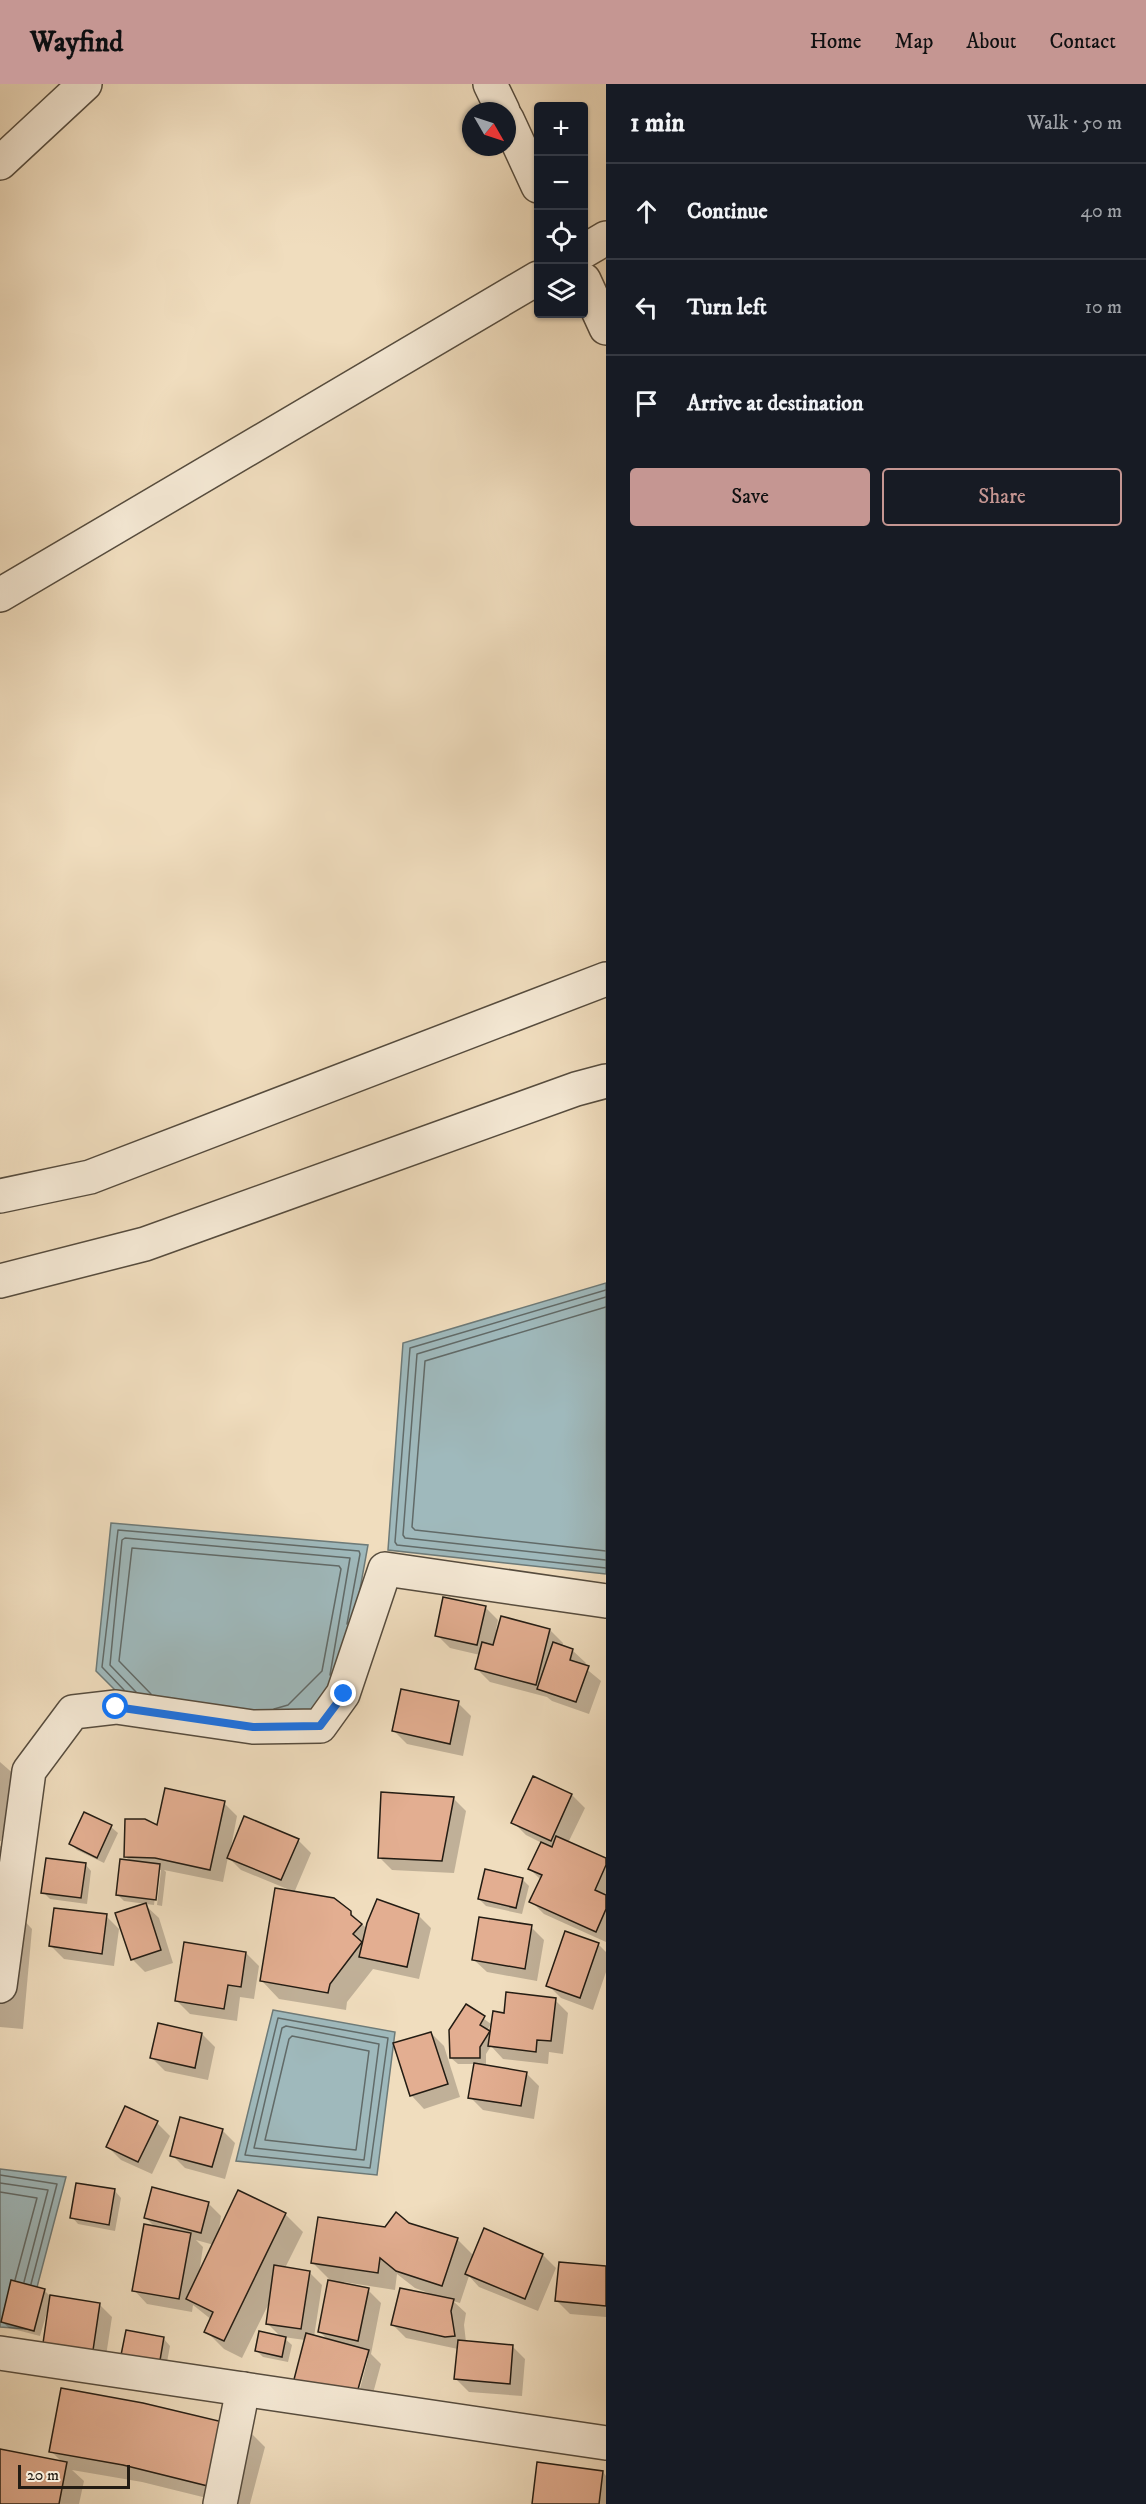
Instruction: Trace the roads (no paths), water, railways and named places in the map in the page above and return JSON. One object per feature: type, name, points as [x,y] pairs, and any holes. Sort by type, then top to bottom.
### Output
[{"type":"street","points":[[0,163],[85,84]]},
{"type":"street","points":[[490,84],[499,102]]},
{"type":"street","points":[[516,138],[534,177]]},
{"type":"street","points":[[588,249],[606,238]]},
{"type":"street","points":[[0,595],[534,280]]},
{"type":"street","points":[[588,289],[606,328]]},
{"type":"street","points":[[0,1196],[90,1177],[606,979]]},
{"type":"street","points":[[0,1281],[145,1244],[576,1089],[606,1081]]},
{"type":"street","points":[[0,1986],[29,1771],[73,1712],[116,1707],[253,1727],[320,1726],[344,1694],[385,1569],[606,1601]]},
{"type":"street","points":[[0,2353],[606,2442]]},
{"type":"street","points":[[220,2504],[243,2389]]},
{"type":"water","points":[[606,1283],[606,1574],[388,1550],[403,1343]]},
{"type":"water","points":[[111,1523],[368,1545],[343,1683],[299,1726],[144,1719],[96,1671]]},
{"type":"water","points":[[273,2010],[395,2032],[377,2175],[236,2161]]},
{"type":"water","points":[[0,2169],[66,2177],[26,2329],[0,2327]]}]
